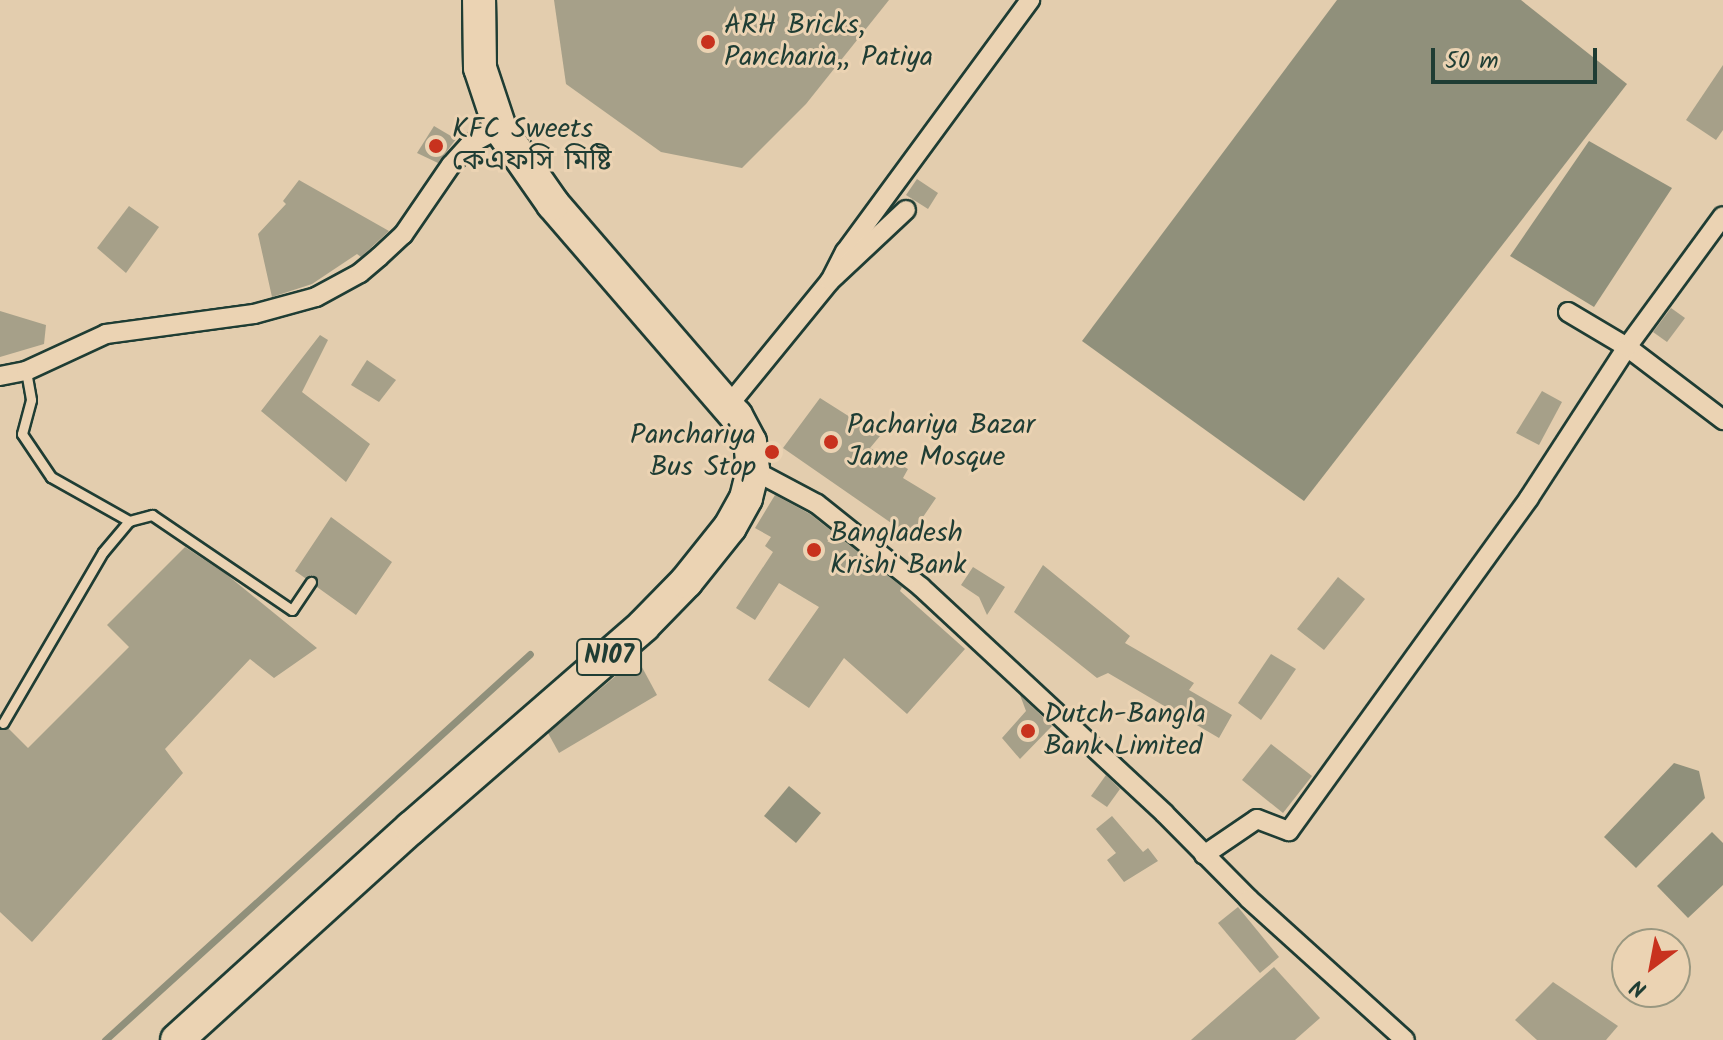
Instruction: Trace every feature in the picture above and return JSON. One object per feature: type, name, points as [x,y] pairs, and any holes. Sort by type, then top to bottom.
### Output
[{"type":"highway","points":[[479,0],[480,68],[500,128],[553,204],[728,406],[750,442],[753,470]]},
{"type":"highway","name":"N107","points":[[177,1040],[411,828],[643,626],[686,582],[730,527],[746,498],[753,470]]},
{"type":"street","points":[[830,281],[845,252],[1030,0]]},
{"type":"street","points":[[0,376],[26,371],[106,334],[254,314],[316,297],[360,273],[403,235],[451,165],[470,144],[500,128]]},
{"type":"street","points":[[728,406],[830,281],[906,210]]},
{"type":"street","points":[[1204,855],[1257,819],[1289,831],[1529,498],[1627,347],[1723,216]]},
{"type":"street","points":[[1568,312],[1627,347],[1723,420]]},
{"type":"street","points":[[753,470],[817,504],[921,587],[1405,1040]]},
{"type":"lane","points":[[26,371],[31,400],[22,434],[51,477],[129,521]]},
{"type":"lane","points":[[3,723],[103,552],[129,521],[152,515],[292,610],[311,582]]},
{"type":"shaded area","points":[[1337,0],[1521,0],[1627,84],[1304,501],[1082,341]]},
{"type":"shaded area","points":[[1589,141],[1672,188],[1594,307],[1510,256]]},
{"type":"shaded area","points":[[1674,763],[1699,771],[1705,798],[1636,868],[1604,837]]},
{"type":"shaded area","points":[[789,786],[821,813],[796,843],[764,816]]},
{"type":"shaded area","points":[[1712,832],[1723,843],[1723,885],[1688,918],[1657,886]]},
{"type":"building","name":"ARH Bricks, Pancharia,, Patiya","points":[[554,0],[889,0],[806,104],[742,168],[661,152],[566,84]]},
{"type":"building","points":[[1723,65],[1723,130],[1716,140],[1686,120]]},
{"type":"building","name":"KFC Sweets কেএফসি মিষ্টি","points":[[434,126],[456,139],[438,163],[417,153]]},
{"type":"building","points":[[917,179],[938,193],[928,209],[906,195]]},
{"type":"building","points":[[299,180],[389,231],[361,257],[357,254],[312,284],[272,297],[258,234],[286,204],[283,201]]},
{"type":"building","points":[[129,206],[159,227],[126,273],[97,248]]},
{"type":"building","points":[[1671,308],[1685,318],[1667,342],[1653,332]]},
{"type":"building","points":[[0,311],[46,325],[44,344],[0,357]]},
{"type":"building","points":[[320,335],[328,340],[302,392],[370,444],[346,482],[261,411]]},
{"type":"building","points":[[367,360],[396,380],[379,402],[351,385]]},
{"type":"building","points":[[1542,391],[1562,402],[1539,445],[1516,433]]},
{"type":"building","points":[[820,398],[880,436],[870,448],[908,469],[903,478],[936,498],[910,536],[783,448]]},
{"type":"building","points":[[775,495],[810,514],[902,587],[900,591],[965,649],[907,714],[844,658],[809,708],[768,680],[819,607],[779,583],[755,620],[736,608],[773,552],[765,546],[771,537],[755,528]]},
{"type":"building","points":[[331,517],[392,562],[356,615],[317,587],[316,576],[305,578],[295,571]]},
{"type":"building","points":[[185,547],[226,574],[317,648],[274,678],[250,659],[165,749],[183,773],[32,942],[0,912],[0,730],[8,728],[28,748],[129,647],[107,625]]},
{"type":"building","points":[[1043,565],[1130,636],[1125,643],[1194,683],[1189,690],[1232,715],[1219,738],[1108,673],[1097,678],[1014,612]]},
{"type":"building","points":[[973,567],[1005,587],[987,615],[979,597],[961,585]]},
{"type":"building","points":[[1338,577],[1365,599],[1324,650],[1297,629]]},
{"type":"building","points":[[1271,654],[1296,669],[1261,720],[1238,703]]},
{"type":"building","points":[[637,658],[657,695],[559,753],[548,733]]},
{"type":"building","name":"Dutch-Bangla Bank Limited","points":[[1020,695],[1052,726],[1020,759],[1002,738],[1026,711]]},
{"type":"building","points":[[1271,744],[1312,776],[1283,813],[1242,780]]},
{"type":"building","points":[[1106,775],[1120,789],[1107,807],[1091,796]]},
{"type":"building","points":[[1112,816],[1143,852],[1148,848],[1158,861],[1124,882],[1107,860],[1116,853],[1096,829]]},
{"type":"building","points":[[1238,907],[1279,957],[1260,973],[1218,923]]},
{"type":"building","points":[[1274,967],[1320,1018],[1295,1040],[1191,1040]]},
{"type":"building","points":[[1553,982],[1618,1026],[1606,1040],[1537,1040],[1515,1020]]},
{"type":"waterway","points":[[105,1040],[530,654]]},
{"type":"place","name":"ARH Bricks, Pancharia,, Patiya","points":[[708,42]]},
{"type":"place","name":"KFC Sweets কেএফসি মিষ্টি","points":[[436,146]]},
{"type":"place","name":"Pachariya Bazar Jame Mosque","points":[[831,442]]},
{"type":"place","name":"Panchariya Bus Stop","points":[[772,452]]},
{"type":"place","name":"Bangladesh Krishi Bank","points":[[814,550]]},
{"type":"place","name":"Dutch-Bangla Bank Limited","points":[[1028,731]]}]
